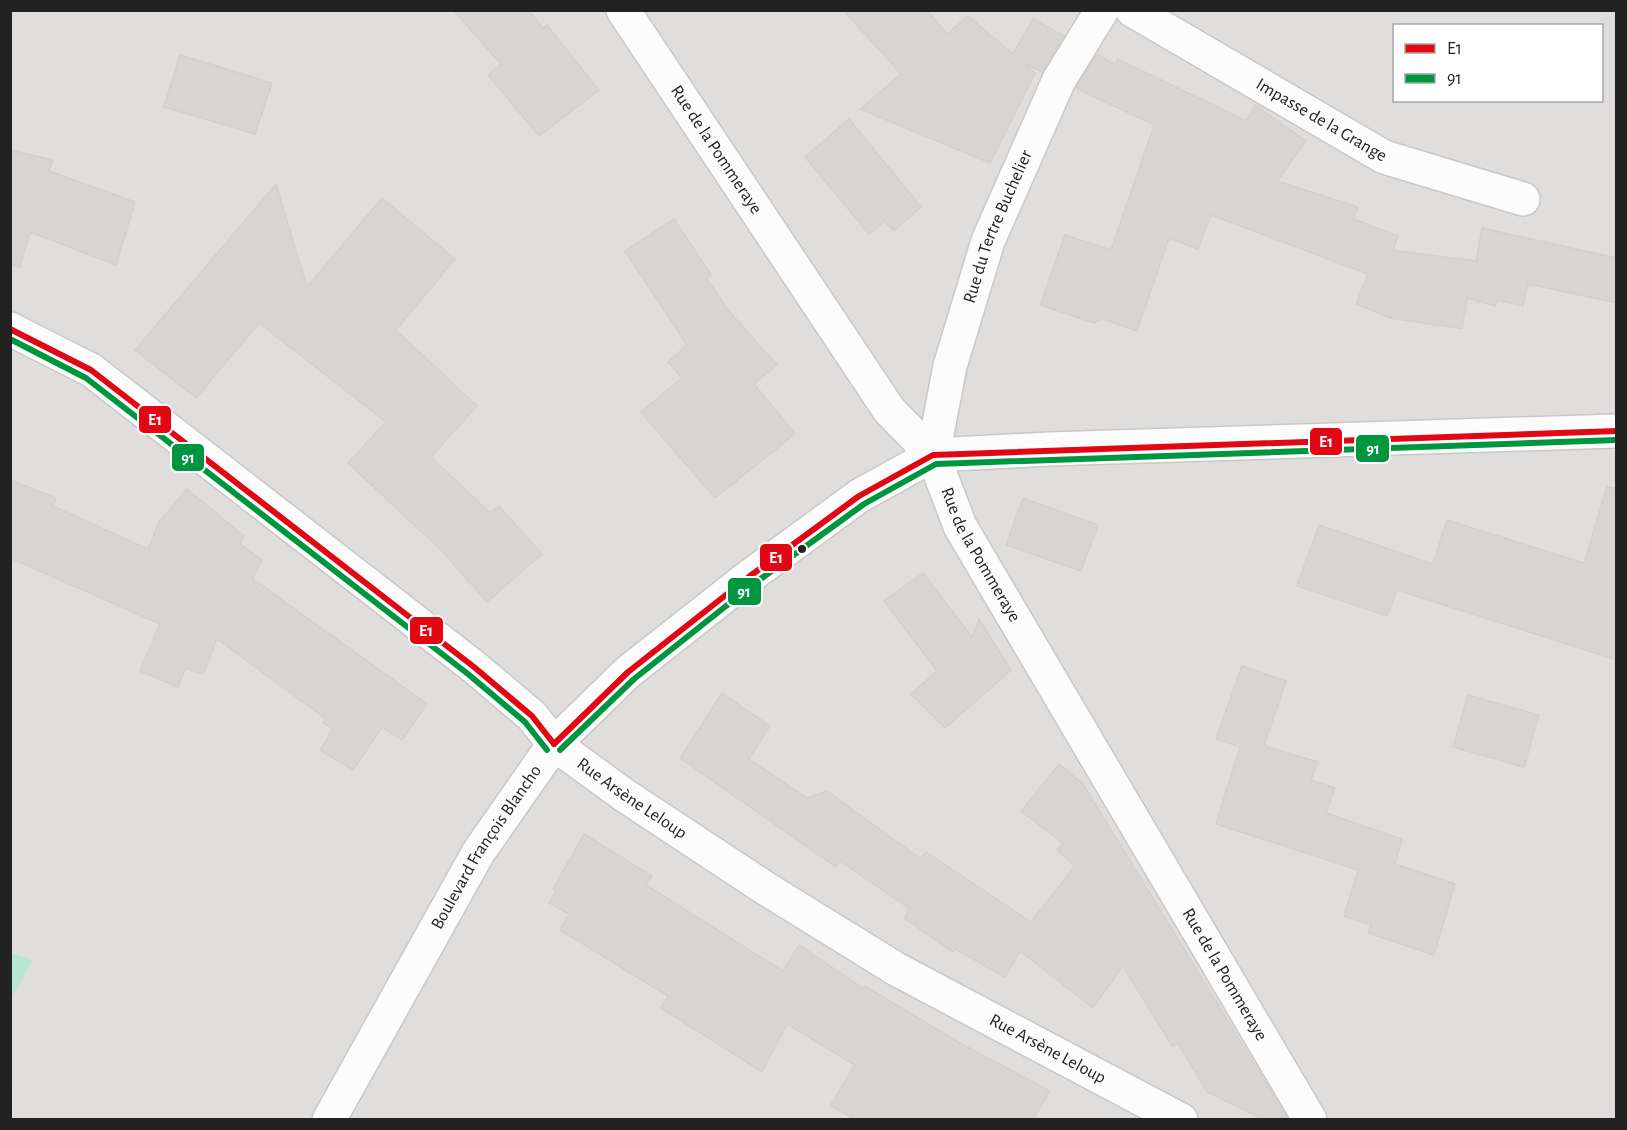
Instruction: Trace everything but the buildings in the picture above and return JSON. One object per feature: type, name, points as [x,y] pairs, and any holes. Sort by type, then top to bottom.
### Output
[{"type":"street","name":"Rue de la Pommeraye","points":[[623,10],[889,410],[933,455],[960,526],[1310,1119]]},
{"type":"street","name":"Rue du Tertre Buchelier","points":[[933,455],[950,366],[988,241],[1059,80],[1102,10]]},
{"type":"street","name":"Impasse de la Grange","points":[[1132,10],[1384,158],[1523,199]]},
{"type":"street","name":"Rue Arsène Leloup","points":[[10,329],[91,370],[474,667],[532,716],[554,744],[624,795],[765,888],[896,969],[1181,1119]]},
{"type":"street","name":"Boulevard François Blancho","points":[[329,1119],[478,853],[554,744],[628,672],[732,590],[859,496],[933,455],[1061,448],[1617,431]]},
{"type":"shaded area","points":[[11,11],[1616,11],[1616,1119],[11,1119]]},
{"type":"shaded area","points":[[27,1056],[145,1119],[11,1119],[11,1086]]},
{"type":"green space","points":[[10,953],[33,960],[11,998]]},
{"type":"transit line","name":"E1","points":[[10,329],[91,370],[474,667],[532,716],[554,744]]},
{"type":"transit line","name":"91","points":[[10,339],[86,378],[468,674],[525,722],[547,750]]},
{"type":"transit line","name":"E1","points":[[554,744],[628,672],[750,576],[859,496],[933,455],[1616,431]]},
{"type":"transit line","name":"91","points":[[560,750],[634,679],[755,583],[864,504],[936,464],[1616,440]]}]
